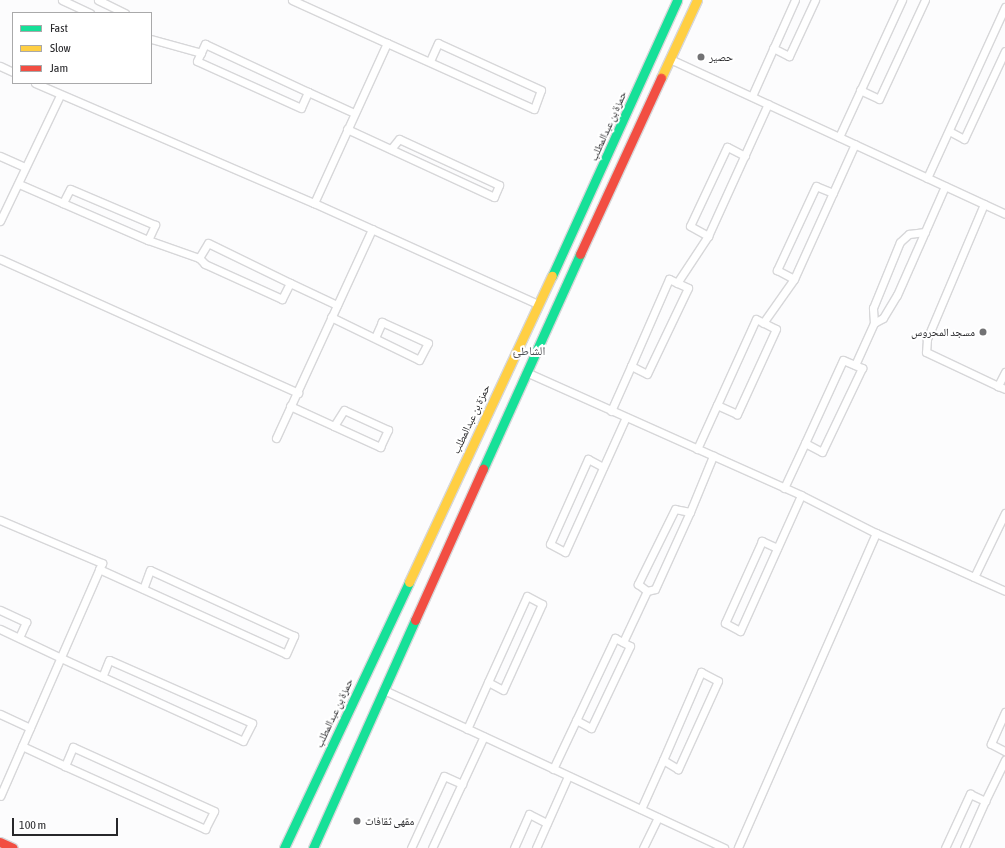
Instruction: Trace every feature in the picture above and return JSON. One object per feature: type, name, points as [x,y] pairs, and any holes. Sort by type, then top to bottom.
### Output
[{"type":"street","points":[[62,0],[88,12]]},
{"type":"street","points":[[98,0],[123,12]]},
{"type":"street","points":[[292,0],[534,109],[541,90],[438,43],[430,61]]},
{"type":"street","name":"حمزة بن عبدالمطلب","points":[[284,848],[606,161],[677,0]]},
{"type":"street","points":[[313,848],[601,206],[697,0]]},
{"type":"street","points":[[752,96],[794,0]]},
{"type":"street","points":[[773,48],[789,56],[815,0]]},
{"type":"street","points":[[839,137],[902,0]]},
{"type":"street","points":[[860,90],[879,99],[925,0]]},
{"type":"street","points":[[927,178],[1005,7]]},
{"type":"street","points":[[152,39],[201,53]]},
{"type":"street","points":[[314,203],[386,43]]},
{"type":"street","points":[[308,92],[301,108],[197,61],[205,44],[354,113]]},
{"type":"street","points":[[949,131],[964,139],[1005,51]]},
{"type":"street","points":[[670,59],[1005,214]]},
{"type":"street","points":[[0,66],[12,72]]},
{"type":"street","points":[[37,84],[314,203],[538,304]]},
{"type":"street","points":[[0,221],[19,184],[25,167],[60,95]]},
{"type":"street","points":[[678,283],[708,236],[768,104]]},
{"type":"street","points":[[347,129],[494,197],[499,185],[400,139],[391,149]]},
{"type":"street","points":[[763,323],[794,278],[855,144]]},
{"type":"street","points":[[708,236],[690,226],[727,147],[745,156]]},
{"type":"street","points":[[0,156],[25,167]]},
{"type":"street","points":[[606,161],[617,172]]},
{"type":"street","points":[[19,184],[148,240],[199,258],[205,264],[282,299],[290,283]]},
{"type":"street","points":[[794,278],[777,270],[816,186],[833,193]]},
{"type":"street","points":[[874,323],[884,318],[897,295],[945,186]]},
{"type":"street","points":[[63,203],[70,189],[155,225],[148,240]]},
{"type":"street","points":[[590,195],[601,206]]},
{"type":"street","points":[[984,204],[927,339],[926,352],[1002,387],[1005,372]]},
{"type":"street","points":[[276,438],[290,406],[298,393],[372,229]]},
{"type":"street","points":[[855,365],[874,323],[874,308],[900,242],[909,234],[925,232]]},
{"type":"street","points":[[199,258],[208,243],[337,305]]},
{"type":"street","points":[[0,259],[298,393]]},
{"type":"street","points":[[611,411],[669,279],[688,288],[647,374],[631,366]]},
{"type":"street","points":[[331,317],[419,360],[428,343],[382,322],[375,338]]},
{"type":"street","points":[[698,449],[717,405],[756,320],[776,328],[737,414],[717,405]]},
{"type":"street","points":[[784,488],[804,443],[843,360],[862,368],[822,452],[804,443]]},
{"type":"street","points":[[526,372],[784,488],[876,533],[1005,591]]},
{"type":"street","points":[[290,406],[380,447],[388,430],[344,410],[334,426]]},
{"type":"street","points":[[603,467],[588,459],[550,544],[565,552],[626,417]]},
{"type":"street","points":[[647,591],[655,589],[690,512],[713,456]]},
{"type":"street","points":[[777,548],[762,541],[725,623],[740,631],[801,496]]},
{"type":"street","points":[[647,591],[638,584],[675,509],[690,512]]},
{"type":"street","points":[[974,577],[1005,513]]},
{"type":"street","points":[[0,520],[102,563],[0,796]]},
{"type":"street","points":[[738,848],[876,533]]},
{"type":"street","points":[[99,569],[143,589],[286,654],[294,636],[150,570],[143,589]]},
{"type":"street","points":[[623,642],[647,591]]},
{"type":"street","points":[[467,728],[527,596],[542,604],[503,690],[488,682]]},
{"type":"street","points":[[0,610],[26,622],[19,638]]},
{"type":"street","points":[[0,629],[102,677],[243,741],[252,723],[109,660],[102,677]]},
{"type":"street","points":[[553,769],[576,720],[615,638],[630,646],[591,728],[576,720]]},
{"type":"street","points":[[641,809],[701,672],[718,681],[678,769],[663,760]]},
{"type":"street","points":[[384,690],[724,848]]},
{"type":"street","points":[[1005,712],[991,744],[1005,751]]},
{"type":"street","points":[[0,714],[30,728]]},
{"type":"street","points":[[432,848],[484,736]]},
{"type":"street","points":[[22,746],[65,766],[205,829],[214,811],[73,747],[65,766]]},
{"type":"street","points":[[964,848],[1005,760]]},
{"type":"street","points":[[411,848],[444,776],[462,784]]},
{"type":"street","points":[[536,848],[568,776]]},
{"type":"street","points":[[945,848],[970,794],[985,801]]},
{"type":"street","points":[[514,848],[529,814],[547,823]]},
{"type":"street","points":[[644,848],[658,817]]},
{"type":"street","points":[[0,842],[13,848]]},
{"type":"traffic: fast","points":[[552,276],[677,0]]},
{"type":"traffic: fast","points":[[483,469],[580,254]]},
{"type":"traffic: fast","points":[[284,848],[409,582]]},
{"type":"traffic: fast","points":[[313,848],[415,620]]},
{"type":"traffic: slow","points":[[661,78],[697,0]]},
{"type":"traffic: slow","points":[[409,582],[552,276]]},
{"type":"traffic: jam","points":[[580,254],[661,78]]},
{"type":"traffic: jam","points":[[415,620],[483,469]]},
{"type":"traffic: jam","points":[[0,842],[13,848]]},
{"type":"place","name":"حصير","points":[[701,57]]},
{"type":"place","name":"مسجد المحروس","points":[[983,332]]},
{"type":"place","name":"مقهى ثقافات","points":[[357,821]]},
{"type":"district","name":"الشاطئ","points":[[529,352]]}]
